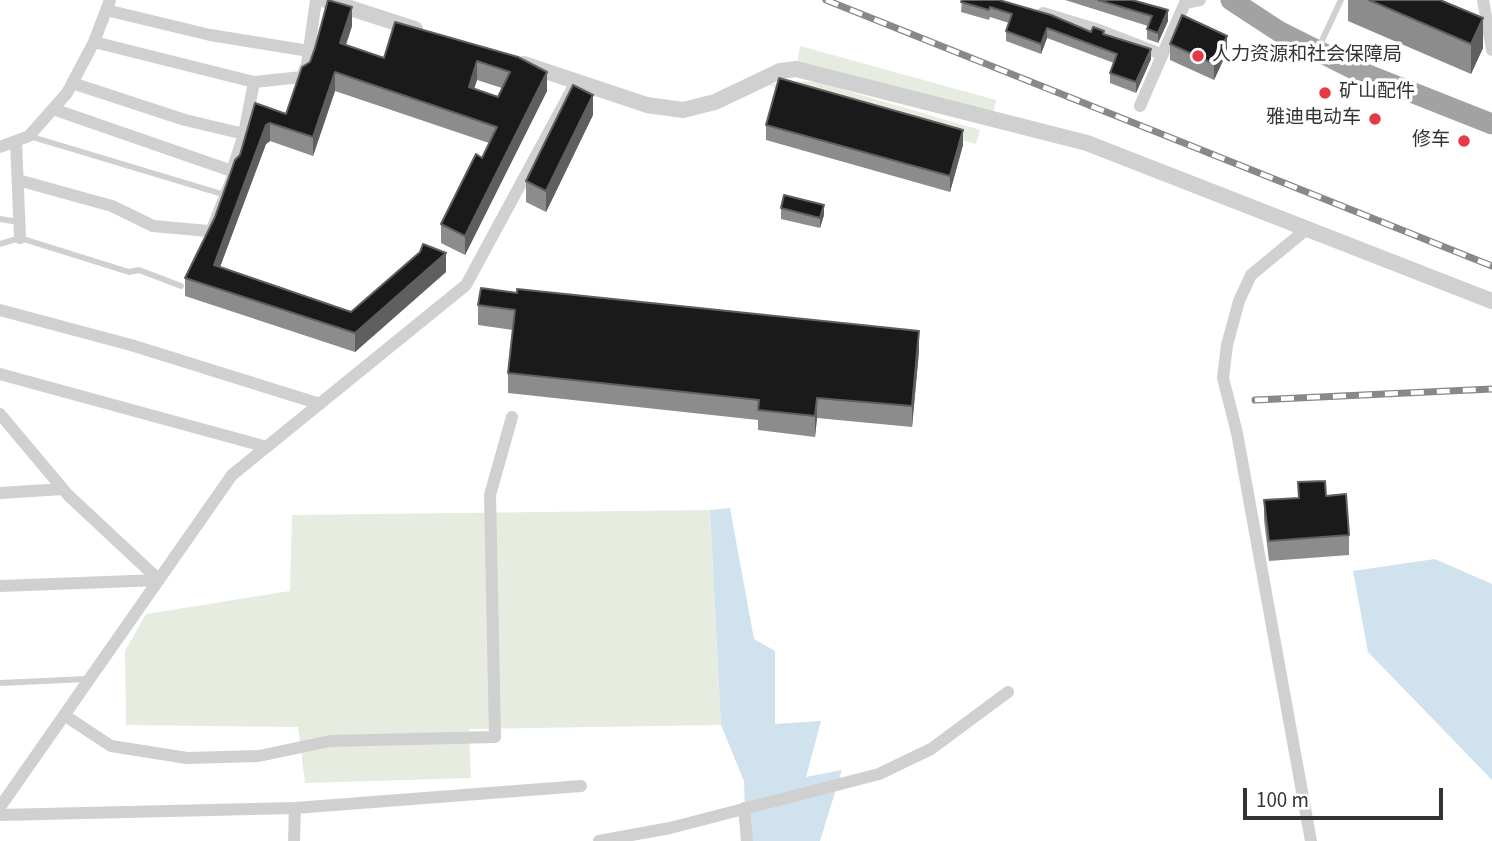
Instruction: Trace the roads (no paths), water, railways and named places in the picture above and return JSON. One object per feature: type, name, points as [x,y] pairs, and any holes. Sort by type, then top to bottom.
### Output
[{"type":"highway","points":[[1231,0],[1280,32],[1358,71],[1492,124]]},
{"type":"street","points":[[94,42],[254,82],[285,82],[302,77],[309,51],[316,0]]},
{"type":"street","points":[[325,0],[431,34]]},
{"type":"street","points":[[1140,106],[1161,54],[1172,16],[1185,3],[1200,0]]},
{"type":"street","points":[[1483,0],[1492,50]]},
{"type":"street","points":[[0,147],[29,136],[72,83],[94,42],[108,5],[210,36],[309,51]]},
{"type":"street","points":[[1032,10],[1100,30],[1161,54]]},
{"type":"street","points":[[510,59],[647,105],[683,110],[715,102],[780,71],[796,69],[1087,143],[1492,301]]},
{"type":"street","points":[[0,807],[232,475],[466,285],[577,80]]},
{"type":"street","points":[[52,109],[232,171],[244,134],[254,82]]},
{"type":"street","points":[[72,83],[186,120],[244,134]]},
{"type":"street","points":[[16,141],[20,238]]},
{"type":"street","points":[[18,180],[112,206],[153,226],[206,237]]},
{"type":"street","points":[[1308,228],[1251,275],[1239,301],[1227,345],[1223,378],[1237,433],[1311,841]]},
{"type":"street","points":[[0,310],[131,345],[320,404]]},
{"type":"street","points":[[0,374],[267,447]]},
{"type":"street","points":[[0,414],[63,489],[159,580]]},
{"type":"street","points":[[64,715],[111,746],[187,758],[260,756],[330,741],[495,737],[490,495],[512,417]]},
{"type":"street","points":[[0,493],[63,489]]},
{"type":"street","points":[[0,586],[159,580]]},
{"type":"street","points":[[599,841],[670,828],[879,774],[932,749],[1008,692]]},
{"type":"street","points":[[0,815],[295,808],[581,786]]},
{"type":"street","points":[[744,807],[747,841]]},
{"type":"street","points":[[294,841],[295,808]]},
{"type":"lane","points":[[1317,50],[1341,0]]},
{"type":"lane","points":[[29,136],[222,194]]},
{"type":"lane","points":[[206,237],[232,171]]},
{"type":"lane","points":[[0,219],[19,222]]},
{"type":"lane","points":[[0,244],[20,238],[129,272],[139,270],[181,286]]},
{"type":"lane","points":[[0,683],[89,679]]},
{"type":"water","points":[[730,508],[754,639],[775,651],[775,724],[821,721],[806,777],[842,770],[820,841],[746,841],[744,781],[721,725],[710,510]]},
{"type":"water","points":[[1435,559],[1492,584],[1492,780],[1368,652],[1353,571]]},
{"type":"railway","points":[[826,0],[1492,266]]},
{"type":"railway","points":[[1255,400],[1492,389]]},
{"type":"place","name":"人力资源和社会保障局","points":[[1198,56]]},
{"type":"place","name":"矿山配件","points":[[1325,93]]},
{"type":"place","name":"雅迪电动车","points":[[1375,119]]},
{"type":"place","name":"修车","points":[[1464,141]]}]
